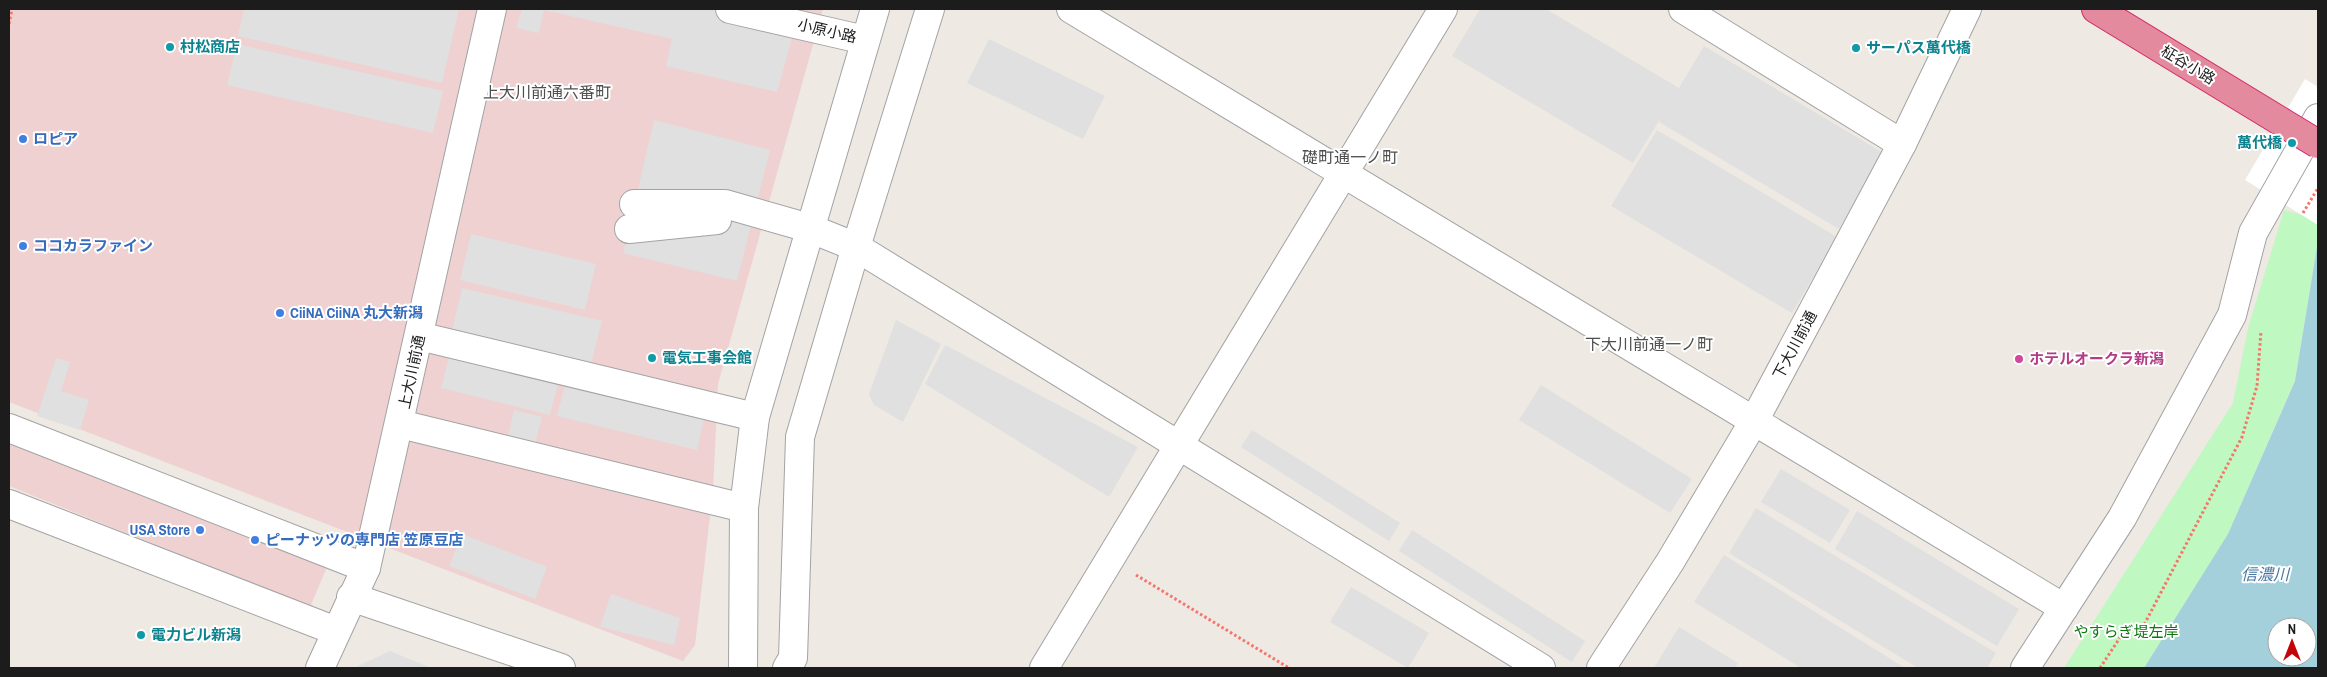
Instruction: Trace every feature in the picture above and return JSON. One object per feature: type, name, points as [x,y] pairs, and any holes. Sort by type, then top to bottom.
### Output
[{"type":"highway","name":"柾谷小路","points":[[2096,9],[2318,144]]},
{"type":"street","name":"上大川前通","points":[[320,668],[351,597],[366,568],[400,424],[492,9]]},
{"type":"street","name":"小原小路","points":[[730,9],[865,40]]},
{"type":"street","points":[[743,668],[744,508],[755,417],[875,9]]},
{"type":"street","points":[[787,668],[793,658],[800,436],[930,9]]},
{"type":"street","points":[[1071,9],[2064,608]]},
{"type":"street","points":[[1044,668],[1443,9]]},
{"type":"street","points":[[1683,9],[1902,144]]},
{"type":"street","name":"下大川前通","points":[[1601,668],[1670,562],[1754,421],[1902,144],[1967,9]]},
{"type":"street","points":[[2025,668],[2122,518],[2232,315],[2253,233],[2318,118]]},
{"type":"street","points":[[631,217],[728,219],[856,248],[1541,668]]},
{"type":"street","points":[[419,336],[755,417]]},
{"type":"street","points":[[400,424],[744,508]]},
{"type":"street","points":[[9,428],[366,568]]},
{"type":"street","points":[[9,504],[336,631]]},
{"type":"street","points":[[351,597],[561,668]]},
{"type":"path","points":[[9,24],[12,9]]},
{"type":"path","points":[[2300,220],[2318,188]]},
{"type":"path","points":[[2100,668],[2123,634],[2144,625],[2242,436],[2257,386],[2262,329]]},
{"type":"path","points":[[1110,559],[1289,668]]},
{"type":"shaded area","points":[[9,9],[823,9],[718,384],[713,491],[695,645],[683,661],[9,402]]},
{"type":"shaded area","points":[[244,9],[459,9],[442,83],[238,36]]},
{"type":"shaded area","points":[[522,9],[713,9],[795,28],[777,92],[666,66],[672,39],[544,10],[539,33],[516,28]]},
{"type":"shaded area","points":[[1480,9],[1546,9],[1679,88],[1704,46],[1885,154],[1839,229],[1659,122],[1662,116],[1633,163],[1452,56]]},
{"type":"shaded area","points":[[989,39],[1105,96],[1083,139],[967,83]]},
{"type":"shaded area","points":[[237,44],[443,91],[433,133],[227,85]]},
{"type":"shaded area","points":[[654,120],[770,150],[737,281],[623,253]]},
{"type":"shaded area","points":[[1657,130],[1837,237],[1792,313],[1611,206]]},
{"type":"shaded area","points":[[471,234],[596,264],[585,310],[460,280]]},
{"type":"shaded area","points":[[462,288],[602,321],[590,368],[451,335]]},
{"type":"shaded area","points":[[896,320],[941,344],[903,422],[874,405],[869,394]]},
{"type":"shaded area","points":[[945,345],[1138,447],[1109,497],[925,384]]},
{"type":"shaded area","points":[[450,353],[559,380],[550,415],[441,388]]},
{"type":"shaded area","points":[[56,358],[70,362],[61,391],[89,400],[80,430],[37,416]]},
{"type":"shaded area","points":[[566,380],[705,414],[697,450],[557,416]]},
{"type":"shaded area","points":[[1541,385],[1692,479],[1670,513],[1519,420]]},
{"type":"shaded area","points":[[514,410],[542,417],[534,448],[507,441]]},
{"type":"shaded area","points":[[1252,430],[1400,523],[1389,541],[1241,447]]},
{"type":"shaded area","points":[[9,436],[327,567],[310,607],[9,486]]},
{"type":"shaded area","points":[[1781,469],[1850,510],[1830,543],[1761,502]]},
{"type":"shaded area","points":[[1756,508],[1996,653],[1987,668],[1918,668],[1729,553]]},
{"type":"shaded area","points":[[1857,511],[2019,609],[1997,646],[1835,549]]},
{"type":"shaded area","points":[[1412,530],[1585,641],[1572,662],[1399,551]]},
{"type":"shaded area","points":[[462,534],[547,567],[535,599],[449,566]]},
{"type":"shaded area","points":[[1724,555],[1905,668],[1801,668],[1694,602]]},
{"type":"shaded area","points":[[1351,587],[1429,633],[1408,668],[1330,622]]},
{"type":"shaded area","points":[[611,594],[680,618],[674,645],[600,627]]},
{"type":"shaded area","points":[[1679,627],[1738,663],[1735,668],[1654,668]]},
{"type":"shaded area","points":[[390,651],[431,668],[354,668]]},
{"type":"green space","name":"やすらぎ堤左岸","points":[[2284,210],[2318,219],[2318,241],[2295,380],[2228,534],[2144,668],[2064,668],[2233,403],[2248,328]]},
{"type":"water","name":"信濃川","points":[[2318,241],[2318,668],[2144,668],[2228,534],[2295,381]]},
{"type":"pier","name":"萬代橋","points":[[2305,79],[2318,87],[2318,225],[2245,180]]},
{"type":"place","name":"村松商店","points":[[170,47]]},
{"type":"place","name":"サーパス萬代橋","points":[[1856,48]]},
{"type":"place","name":"ロピア","points":[[23,139]]},
{"type":"place","name":"萬代橋","points":[[2292,143]]},
{"type":"place","name":"ココカラファイン","points":[[23,246]]},
{"type":"place","name":"CiiNA CiiNA 丸大新潟","points":[[280,313]]},
{"type":"place","name":"電気工事会館","points":[[652,358]]},
{"type":"place","name":"ホテルオークラ新潟","points":[[2019,359]]},
{"type":"place","name":"USA Store","points":[[200,530]]},
{"type":"place","name":"ピーナッツの専門店 笠原豆店","points":[[255,540]]},
{"type":"place","name":"電力ビル新潟","points":[[141,635]]},
{"type":"district","name":"上大川前通六番町","points":[[547,92]]},
{"type":"district","name":"礎町通一ノ町","points":[[1350,157]]},
{"type":"district","name":"下大川前通一ノ町","points":[[1649,344]]}]
